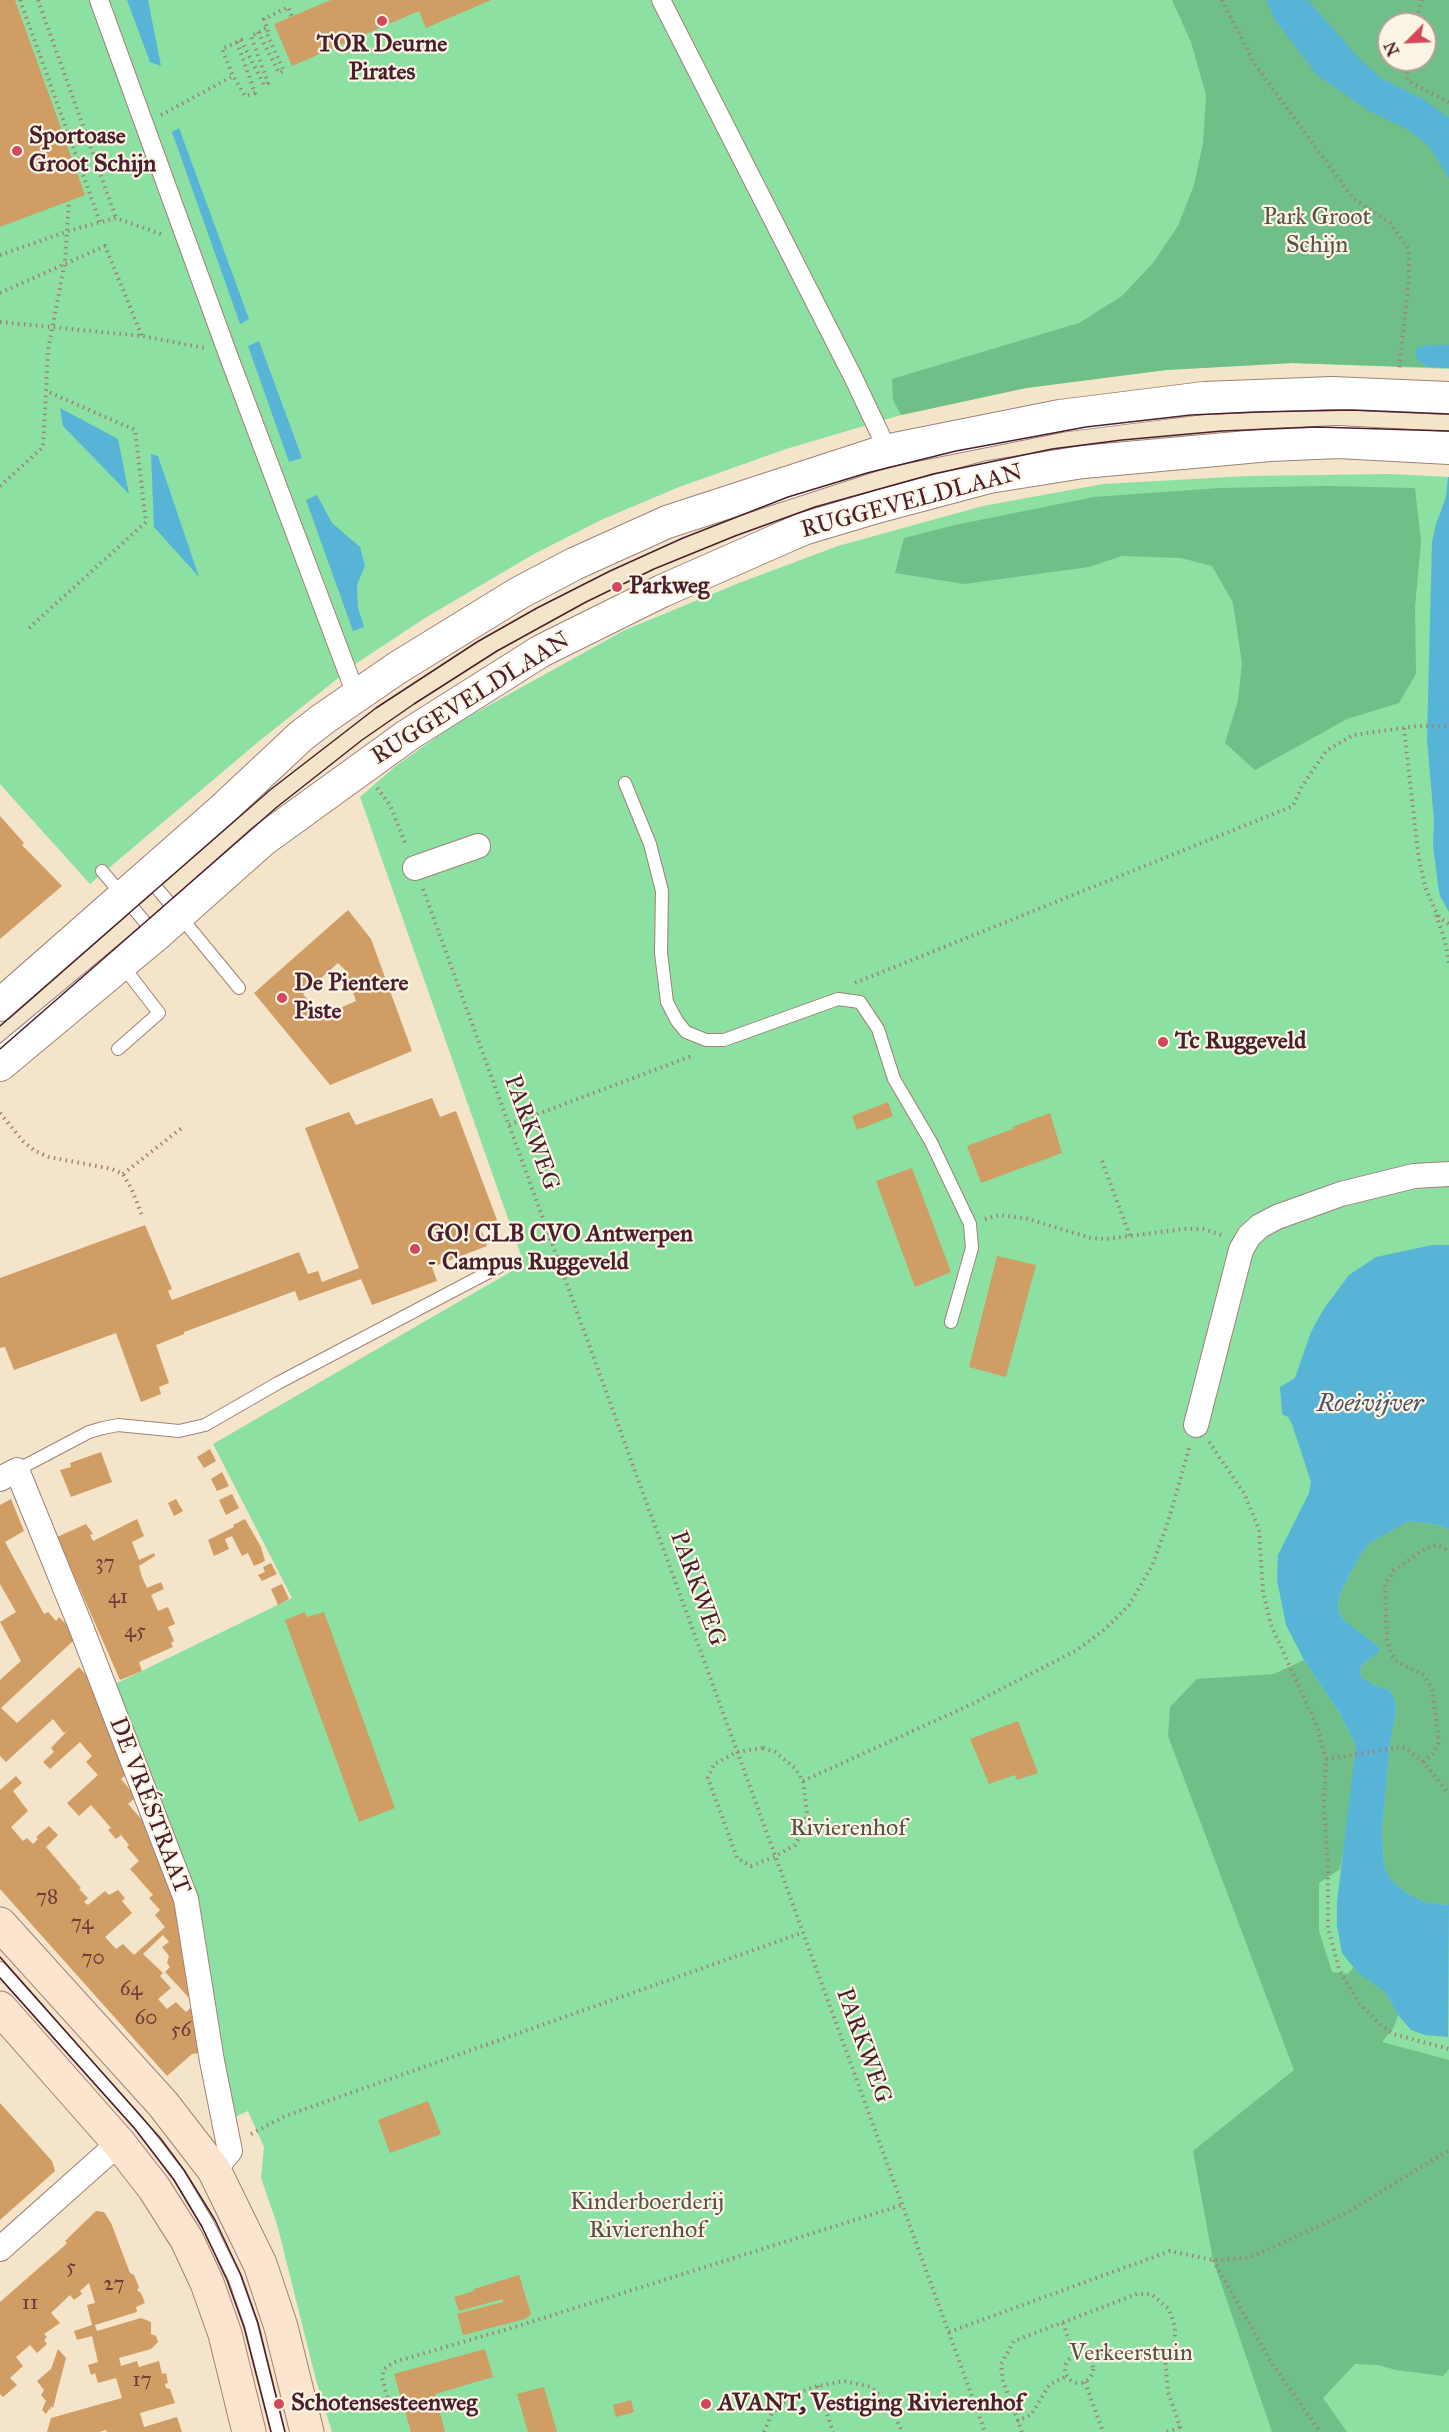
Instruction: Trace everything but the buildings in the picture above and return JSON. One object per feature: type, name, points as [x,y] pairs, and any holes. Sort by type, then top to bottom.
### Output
[{"type":"main road","points":[[0,1923],[163,2104],[222,2160],[281,2327],[307,2432]]},
{"type":"main road","points":[[0,2008],[119,2143],[160,2198],[186,2240],[207,2283],[225,2334],[249,2432]]},
{"type":"street","points":[[99,0],[226,352],[352,684]]},
{"type":"street","points":[[661,0],[854,379],[880,434],[885,451]]},
{"type":"street","name":"RUGGEVELDLAAN","points":[[0,1005],[124,897],[301,736],[397,668],[519,593],[573,564],[667,522],[885,451],[1060,416],[1204,398],[1332,393],[1449,398]]},
{"type":"street","name":"RUGGEVELDLAAN","points":[[0,1065],[167,925],[263,840],[361,767],[454,704],[541,651],[662,591],[803,529],[989,477],[1095,460],[1270,444],[1315,443],[1449,448]]},
{"type":"street","points":[[415,868],[478,846]]},
{"type":"street","points":[[1196,1425],[1241,1250],[1249,1236],[1260,1226],[1301,1208],[1387,1182],[1414,1176],[1449,1174]]},
{"type":"street","name":"DE VRÉSTRAAT","points":[[8,1475],[81,1627],[186,1899],[212,2061],[222,2160]]},
{"type":"street","points":[[0,2249],[119,2143]]},
{"type":"lane","points":[[626,783],[650,844],[662,891],[661,953],[667,1002],[676,1020],[686,1032],[706,1040],[724,1040],[838,999],[860,1002],[878,1029],[894,1079],[931,1142],[970,1224],[972,1248],[951,1322]]},
{"type":"lane","points":[[102,871],[124,897],[167,925],[239,988]]},
{"type":"lane","points":[[147,876],[167,925]]},
{"type":"lane","points":[[118,1049],[159,1013],[121,964]]},
{"type":"lane","points":[[8,1475],[89,1432],[103,1428],[118,1425],[179,1431],[205,1425],[278,1383],[506,1263]]},
{"type":"lane","points":[[0,1968],[138,2122],[179,2175],[191,2195],[234,2277],[251,2325],[278,2432]]},
{"type":"path","points":[[20,0],[100,222]]},
{"type":"path","points":[[38,0],[116,218]]},
{"type":"path","points":[[1222,0],[1254,63],[1353,198],[1390,223],[1409,250],[1408,289],[1401,339],[1399,376]]},
{"type":"path","points":[[258,32],[279,73],[284,71],[267,34],[269,33],[264,19],[288,7],[292,17]]},
{"type":"path","points":[[239,41],[255,93],[245,96],[233,76],[222,49],[239,41],[251,36],[267,28]]},
{"type":"path","points":[[239,41],[264,85],[268,83],[251,36]]},
{"type":"path","points":[[1407,72],[1408,81],[1449,102]]},
{"type":"path","points":[[144,124],[233,76]]},
{"type":"path","points":[[0,486],[43,447],[51,327],[65,262],[69,201]]},
{"type":"path","points":[[0,255],[68,231],[116,218],[187,244]]},
{"type":"path","points":[[0,293],[105,246],[142,336]]},
{"type":"path","points":[[0,322],[142,336],[226,352]]},
{"type":"path","points":[[29,628],[146,522],[135,430],[46,392]]},
{"type":"path","points":[[838,999],[851,984],[1293,806],[1301,788],[1326,751],[1353,735],[1418,726],[1449,726]]},
{"type":"path","points":[[1404,728],[1418,853],[1425,887],[1445,941],[1449,964]]},
{"type":"path","name":"PARKWEG","points":[[361,767],[390,805],[415,868],[985,2432]]},
{"type":"path","points":[[1435,910],[1440,918],[1449,924]]},
{"type":"path","points":[[509,1125],[697,1054],[706,1040]]},
{"type":"path","points":[[0,1113],[23,1141],[35,1151],[50,1157],[112,1169],[123,1174],[143,1218]]},
{"type":"path","points":[[123,1174],[183,1127]]},
{"type":"path","points":[[1102,1161],[1130,1236]]},
{"type":"path","points":[[970,1224],[1000,1215],[1025,1218],[1091,1238],[1204,1229],[1218,1233],[1241,1250]]},
{"type":"path","points":[[803,1781],[972,1704],[1077,1650],[1106,1629],[1129,1605],[1152,1566],[1168,1522],[1196,1425]]},
{"type":"path","points":[[1196,1425],[1244,1493],[1259,1529],[1263,1592],[1270,1624],[1317,1726],[1326,1759],[1324,1805],[1328,1870],[1328,1928],[1339,1969],[1359,2003],[1387,2030],[1403,2037],[1449,2049]]},
{"type":"path","points":[[1423,1762],[1434,1753],[1439,1741],[1432,1689],[1424,1675],[1397,1662],[1391,1654],[1385,1588],[1387,1579],[1394,1570],[1426,1548],[1437,1545],[1449,1551]]},
{"type":"path","points":[[1326,1759],[1401,1747],[1414,1752],[1449,1794]]},
{"type":"path","points":[[763,1748],[785,1758],[803,1781],[807,1813],[803,1831],[795,1845],[751,1866],[736,1858],[708,1778],[714,1764],[737,1752],[763,1748]]},
{"type":"path","points":[[222,2160],[254,2131],[285,2116],[802,1933]]},
{"type":"path","points":[[949,2332],[1170,2251],[1213,2260],[1249,2258],[1343,2215],[1449,2150]]},
{"type":"path","points":[[390,2409],[382,2377],[384,2368],[394,2362],[641,2288],[902,2205]]},
{"type":"path","points":[[1213,2260],[1270,2360],[1320,2432]]},
{"type":"path","points":[[1022,2432],[1003,2381],[1001,2364],[1014,2341],[1137,2294],[1151,2294],[1169,2308],[1175,2327],[1174,2348],[1165,2357],[1168,2392],[1181,2430],[1167,2432]]},
{"type":"path","points":[[1063,2322],[1074,2355]]},
{"type":"path","points":[[1091,2360],[1106,2350],[1165,2357]]},
{"type":"path","points":[[1074,2355],[1084,2355],[1091,2360],[1093,2372],[1085,2382],[1073,2382],[1067,2376],[1065,2364],[1074,2355]]},
{"type":"path","points":[[1017,2421],[1031,2415],[1050,2384],[1067,2376]]},
{"type":"path","points":[[764,2432],[772,2413],[794,2394],[844,2381],[871,2387],[890,2405],[902,2432]]},
{"type":"path","points":[[1085,2382],[1103,2432]]},
{"type":"path","points":[[819,2386],[832,2432]]},
{"type":"green space","points":[[0,0],[1449,0],[1449,369],[1292,363],[1166,370],[1026,388],[901,415],[786,449],[679,487],[601,520],[534,554],[425,618],[357,663],[258,742],[90,884],[0,784]]},
{"type":"green space","name":"Park Groot Schijn","points":[[1172,0],[1449,0],[1449,368],[1292,363],[1166,370],[1026,388],[901,415],[893,400],[892,379],[1079,323],[1122,296],[1153,263],[1178,226],[1194,185],[1203,143],[1206,95],[1191,42]]},
{"type":"green space","name":"Rivierenhof","points":[[1390,474],[1449,477],[1449,2432],[332,2432],[316,2380],[277,2224],[261,2178],[264,2147],[248,2111],[235,2117],[204,1956],[200,1906],[115,1684],[292,1598],[213,1444],[524,1264],[360,797],[397,765],[457,723],[625,630],[739,583],[838,546],[983,506],[1103,484],[1248,476]]},
{"type":"green space","points":[[1325,486],[1415,488],[1421,542],[1415,607],[1416,674],[1399,703],[1347,719],[1255,770],[1225,743],[1238,701],[1242,663],[1233,603],[1212,566],[1181,558],[1122,556],[1089,567],[964,584],[895,573],[904,538],[955,525],[1094,497],[1220,488]]},
{"type":"green space","points":[[1409,1521],[1438,1525],[1449,1530],[1449,1905],[1425,1902],[1406,1893],[1389,1878],[1384,1863],[1382,1833],[1390,1743],[1396,1711],[1395,1699],[1389,1690],[1361,1677],[1362,1665],[1380,1651],[1378,1646],[1344,1620],[1340,1615],[1338,1604],[1341,1591],[1360,1556],[1371,1542]]},
{"type":"green space","points":[[1304,1660],[1337,1709],[1356,1745],[1348,1825],[1340,1869],[1319,1883],[1319,1931],[1332,1972],[1348,1974],[1353,1968],[1386,1993],[1398,2015],[1394,2027],[1382,2042],[1449,2060],[1449,2369],[1443,2376],[1396,2370],[1378,2365],[1355,2364],[1323,2398],[1347,2432],[1272,2432],[1213,2260],[1193,2151],[1294,2070],[1168,1736],[1170,1707],[1197,1679],[1274,1674]]},
{"type":"water","points":[[127,0],[148,0],[161,66],[150,62]]},
{"type":"water","points":[[1266,0],[1308,0],[1358,57],[1381,78],[1425,100],[1449,118],[1449,179],[1429,146],[1407,129],[1369,111],[1317,75],[1275,20]]},
{"type":"water","points":[[179,128],[249,319],[240,324],[172,132]]},
{"type":"water","points":[[259,341],[302,458],[289,462],[248,346]]},
{"type":"water","points":[[1427,345],[1449,345],[1449,368],[1427,367],[1416,358],[1416,348]]},
{"type":"water","points":[[60,408],[118,439],[129,494],[63,426]]},
{"type":"water","points":[[151,454],[158,456],[199,577],[154,527]]},
{"type":"water","points":[[1448,477],[1449,912],[1440,896],[1438,885],[1433,845],[1434,821],[1427,739],[1432,542],[1446,497]]},
{"type":"water","points":[[317,495],[332,523],[360,547],[365,566],[357,585],[358,608],[364,627],[353,631],[306,500]]},
{"type":"water","name":"Roeivijver","points":[[1432,1245],[1449,1245],[1449,1530],[1438,1525],[1409,1521],[1371,1542],[1360,1556],[1341,1591],[1338,1604],[1340,1615],[1344,1620],[1378,1646],[1380,1651],[1362,1665],[1361,1677],[1389,1690],[1395,1699],[1396,1711],[1390,1743],[1382,1833],[1384,1863],[1389,1878],[1406,1893],[1425,1902],[1449,1905],[1448,2037],[1425,2035],[1411,2030],[1398,2015],[1386,1993],[1357,1972],[1342,1953],[1337,1926],[1337,1902],[1356,1745],[1337,1709],[1304,1660],[1286,1625],[1277,1580],[1278,1555],[1309,1493],[1311,1482],[1292,1424],[1288,1417],[1282,1414],[1280,1387],[1295,1378],[1311,1332],[1323,1310],[1349,1275],[1376,1257]]},
{"type":"tram line","points":[[0,1026],[270,790],[376,708],[477,642],[537,608],[610,571],[683,538],[788,497],[867,473],[956,451],[1086,427],[1191,415],[1255,412],[1353,410],[1449,414]]},
{"type":"tram line","points":[[0,1049],[277,807],[362,740],[497,651],[586,602],[654,569],[815,507],[933,474],[1052,449],[1222,431],[1317,427],[1449,431]]},
{"type":"tram line","points":[[0,1957],[161,2139],[184,2170],[215,2220],[241,2275],[258,2323],[285,2432]]},
{"type":"tram line","points":[[0,1978],[135,2129],[174,2180],[202,2227],[227,2280],[244,2327],[271,2432]]},
{"type":"place","name":"TOR Deurne Pirates","points":[[382,21]]},
{"type":"place","name":"Sportoase Groot Schijn","points":[[17,151]]},
{"type":"place","name":"Parkweg","points":[[617,587]]},
{"type":"place","name":"De Pientere Piste","points":[[282,998]]},
{"type":"place","name":"Tc Ruggeveld","points":[[1163,1042]]},
{"type":"place","name":"GO! CLB CVO Antwerpen - Campus Ruggeveld","points":[[415,1249]]},
{"type":"place","name":"Schotensesteenweg","points":[[279,2404]]},
{"type":"place","name":"AVANT, Vestiging Rivierenhof","points":[[706,2404]]},
{"type":"park label","name":"Kinderboerderij Rivierenhof","points":[[647,2217]]},
{"type":"park label","name":"Verkeerstuin","points":[[1131,2354]]}]
